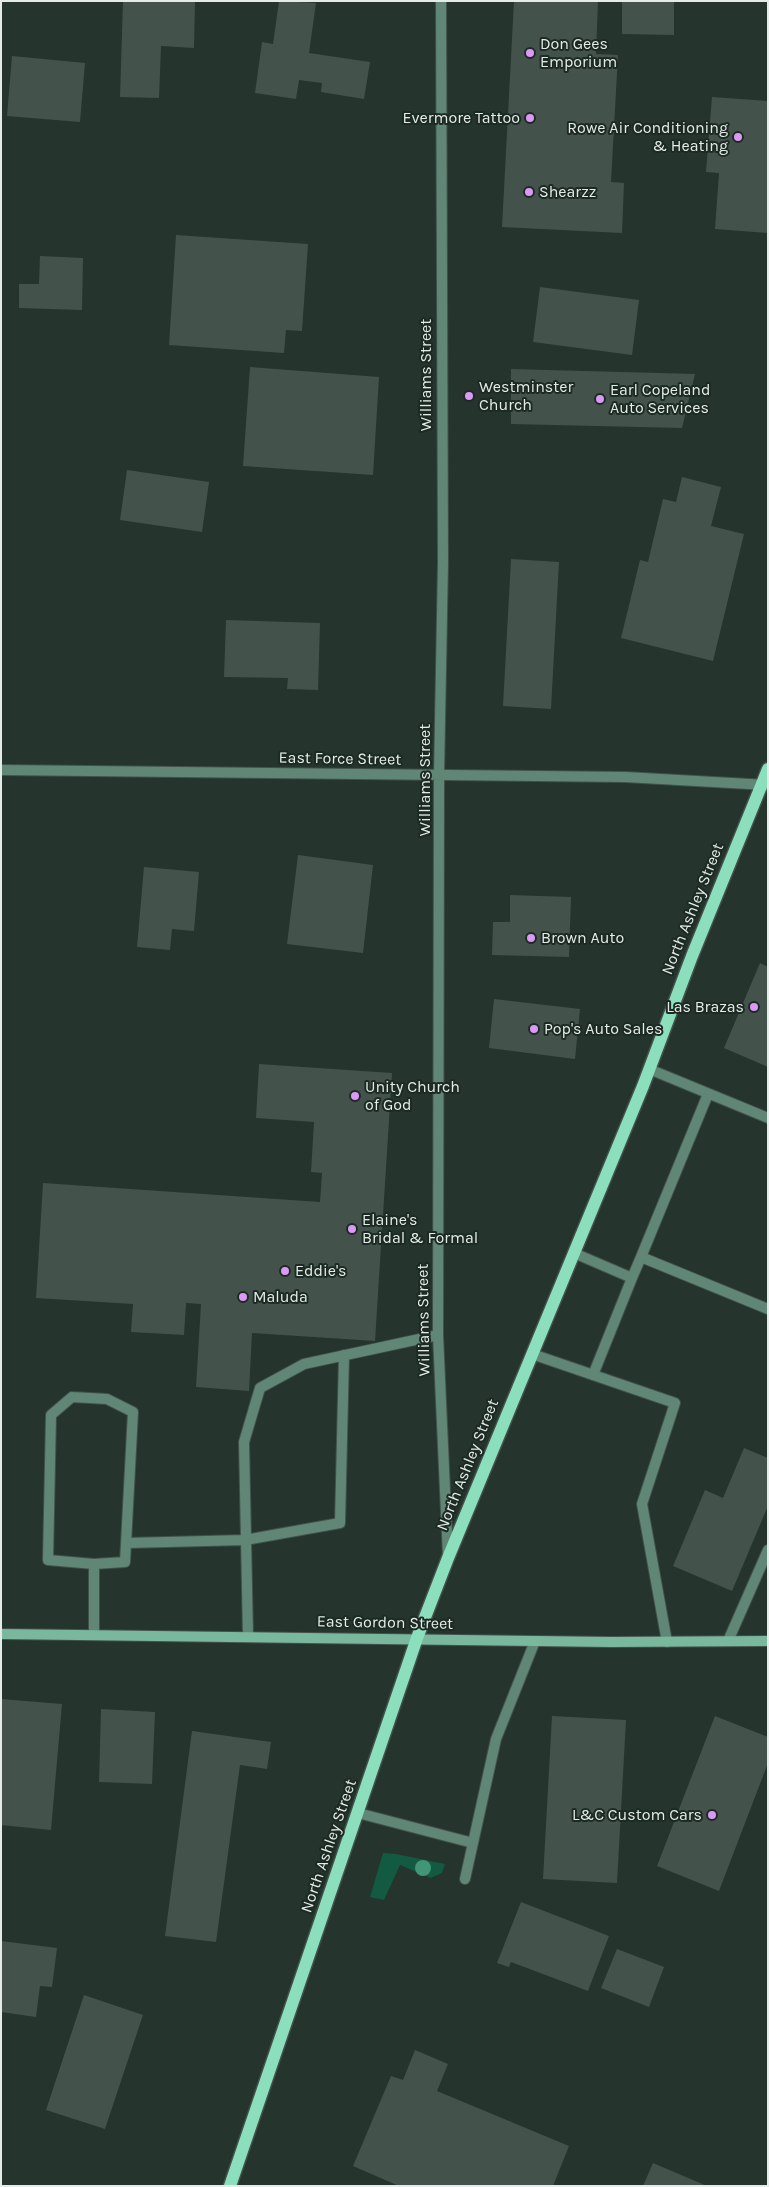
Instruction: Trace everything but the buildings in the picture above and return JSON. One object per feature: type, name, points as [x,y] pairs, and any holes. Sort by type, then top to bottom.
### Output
[{"type":"main road","name":"North Ashley Street","points":[[230,2186],[417,1638],[649,1069],[764,784],[768,769]]},
{"type":"street","name":"Williams Street","points":[[441,1],[443,562],[439,776],[438,1335],[448,1558]]},
{"type":"street","name":"East Force Street","points":[[1,770],[625,777],[764,784]]},
{"type":"street","points":[[649,1069],[768,1118]]},
{"type":"street","points":[[593,1375],[708,1094]]},
{"type":"street","points":[[574,1253],[632,1278]]},
{"type":"street","points":[[641,1257],[768,1309]]},
{"type":"street","points":[[248,1636],[244,1442],[260,1388],[304,1364],[438,1335]]},
{"type":"street","points":[[127,1543],[245,1540],[340,1523],[344,1354]]},
{"type":"street","points":[[532,1354],[675,1404],[642,1504],[668,1642]]},
{"type":"street","points":[[72,1397],[107,1399],[133,1412],[126,1562],[94,1564],[48,1560],[50,1415],[72,1397]]},
{"type":"street","points":[[728,1641],[768,1550]]},
{"type":"street","points":[[94,1564],[94,1635]]},
{"type":"street","name":"East Gordon Street","points":[[1,1634],[768,1642]]},
{"type":"street","points":[[465,1879],[496,1739],[535,1641]]},
{"type":"street","points":[[358,1813],[472,1843]]},
{"type":"green space","points":[[383,1853],[445,1864],[442,1873],[431,1878],[400,1865],[384,1900],[370,1897]]},
{"type":"place","name":"Don Gees Emporium","points":[[530,53]]},
{"type":"place","name":"Evermore Tattoo","points":[[530,118]]},
{"type":"place","name":"Rowe Air Conditioning & Heating","points":[[738,137]]},
{"type":"place","name":"Shearzz","points":[[529,192]]},
{"type":"place","name":"Westminster Church","points":[[469,396]]},
{"type":"place","name":"Earl Copeland Auto Services","points":[[600,399]]},
{"type":"place","name":"Brown Auto","points":[[531,938]]},
{"type":"place","name":"Las Brazas","points":[[754,1007]]},
{"type":"place","name":"Pop's Auto Sales","points":[[534,1029]]},
{"type":"place","name":"Unity Church of God","points":[[355,1096]]},
{"type":"place","name":"Elaine's Bridal & Formal","points":[[352,1229]]},
{"type":"place","name":"Eddie's","points":[[285,1271]]},
{"type":"place","name":"Maluda","points":[[243,1297]]},
{"type":"place","name":"L&C Custom Cars","points":[[712,1815]]}]
